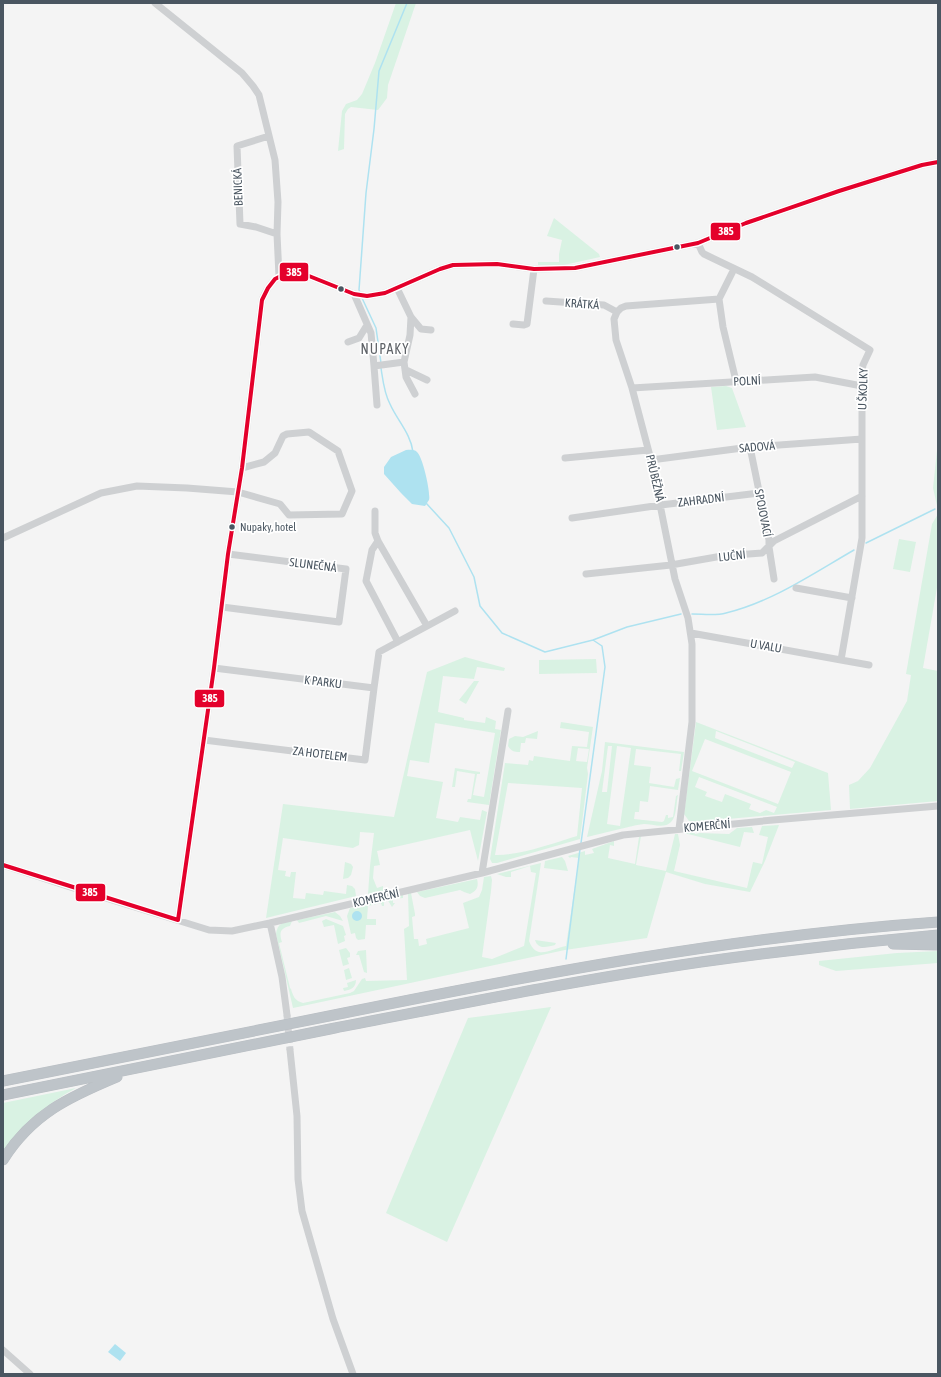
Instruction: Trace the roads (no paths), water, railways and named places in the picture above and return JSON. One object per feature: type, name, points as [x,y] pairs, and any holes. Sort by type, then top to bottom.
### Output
[{"type":"highway","points":[[3,1081],[585,966],[763,940],[938,922]]},
{"type":"highway","points":[[3,1095],[453,1005],[581,981],[702,962],[857,942],[938,935]]},
{"type":"highway","points":[[857,942],[920,946],[938,945]]},
{"type":"highway","points":[[3,1160],[29,1126],[48,1111],[78,1093],[137,1068]]},
{"type":"highway","points":[[3,1075],[42,1073]]},
{"type":"street","points":[[154,3],[242,74],[259,95],[275,160],[278,202],[277,234],[279,276]]},
{"type":"street","name":"BENICKÁ","points":[[269,136],[237,146],[240,224],[256,226],[277,234]]},
{"type":"street","points":[[178,920],[214,668],[228,554],[242,468],[262,300],[268,286],[279,276],[291,272],[299,272],[356,295],[367,296],[386,293],[440,269],[453,265],[497,264],[534,269],[575,268],[698,243],[746,223],[839,191],[922,165],[938,162]]},
{"type":"street","points":[[698,243],[704,254],[734,269],[719,299],[723,327],[736,381]]},
{"type":"street","points":[[513,324],[527,324],[534,269]]},
{"type":"street","name":"U ŠKOLKY","points":[[734,269],[752,277],[870,350],[863,365],[862,538],[852,598]]},
{"type":"street","points":[[397,288],[411,317],[420,328],[431,330]]},
{"type":"street","points":[[356,295],[371,333],[379,365],[377,405]]},
{"type":"street","points":[[617,312],[626,306],[719,299]]},
{"type":"street","name":"KRÁTKÁ","points":[[546,301],[604,305],[617,312]]},
{"type":"street","name":"PRŮBĚŽNÁ","points":[[617,312],[614,319],[616,340],[632,388],[651,460],[661,505],[671,564],[688,618],[691,633],[693,709],[679,829]]},
{"type":"street","points":[[411,317],[410,335],[404,362],[406,377],[415,394]]},
{"type":"street","points":[[348,342],[360,338],[367,325]]},
{"type":"street","points":[[379,365],[404,362]]},
{"type":"street","points":[[406,370],[427,380]]},
{"type":"street","name":"POLNÍ","points":[[632,388],[815,377],[862,386]]},
{"type":"street","points":[[3,538],[101,494],[124,489],[145,487],[187,488],[238,492],[280,504],[289,515],[342,514],[352,491],[338,450],[309,432],[287,434],[283,436],[275,453],[264,462],[242,468]]},
{"type":"street","name":"SADOVÁ","points":[[651,460],[750,447],[862,440]]},
{"type":"street","name":"SPOJOVACÍ","points":[[750,447],[769,540],[774,579]]},
{"type":"street","points":[[565,458],[648,450]]},
{"type":"street","name":"ZAHRADNÍ","points":[[572,518],[759,493]]},
{"type":"street","name":"LUČNÍ","points":[[586,574],[671,564],[722,556],[762,553],[774,541],[862,496]]},
{"type":"street","points":[[375,511],[375,533],[378,541],[427,626]]},
{"type":"street","points":[[378,541],[372,550],[366,581],[398,642]]},
{"type":"street","name":"SLUNEČNÁ","points":[[222,607],[339,622],[346,569],[228,554]]},
{"type":"street","points":[[796,588],[852,598],[841,660]]},
{"type":"street","points":[[374,688],[379,652],[455,611]]},
{"type":"street","name":"U VALU","points":[[691,633],[869,665]]},
{"type":"street","name":"K PARKU","points":[[214,668],[374,688]]},
{"type":"street","name":"ZA HOTELEM","points":[[204,740],[365,760],[374,688]]},
{"type":"street","points":[[482,873],[508,711]]},
{"type":"street","name":"KOMERČNÍ","points":[[3,865],[209,930],[232,931],[482,873],[608,839],[633,834],[938,806]]},
{"type":"street","points":[[270,923],[282,977],[287,1015]]},
{"type":"street","points":[[290,1050],[297,1109],[298,1179],[302,1211],[332,1319],[353,1374]]},
{"type":"street","points":[[3,1350],[30,1374]]},
{"type":"water","points":[[406,450],[416,451],[422,461],[429,491],[429,500],[425,506],[412,504],[384,474],[384,467],[391,457]]},
{"type":"water","points":[[355,911],[359,911],[361,912],[361,920],[355,921],[352,918],[352,914]]},
{"type":"water","points":[[115,1344],[126,1353],[120,1361],[108,1352]]},
{"type":"waterway","points":[[360,292],[366,193],[379,71],[407,3]]},
{"type":"waterway","points":[[362,298],[376,328],[381,363]]},
{"type":"waterway","points":[[381,368],[386,396],[410,439],[413,452]]},
{"type":"waterway","points":[[426,503],[449,528],[474,577],[480,606],[502,633],[545,652],[593,640],[602,646],[605,667],[581,843]]},
{"type":"waterway","points":[[866,543],[935,509]]},
{"type":"waterway","points":[[692,614],[722,614],[760,602],[792,586],[854,550]]},
{"type":"waterway","points":[[593,640],[627,627],[681,614]]},
{"type":"waterway","points":[[566,959],[580,849]]},
{"type":"tunnel","points":[[287,1015],[290,1050]]},
{"type":"place","name":"Nupaky, hotel","points":[[232,527]]},
{"type":"district","name":"NUPAKY","points":[[385,349]]}]
